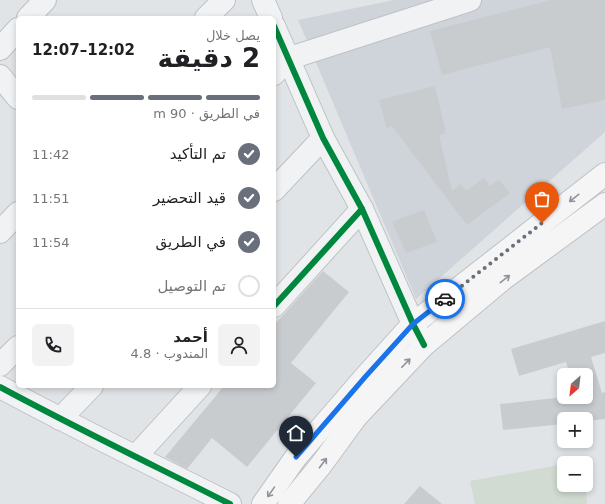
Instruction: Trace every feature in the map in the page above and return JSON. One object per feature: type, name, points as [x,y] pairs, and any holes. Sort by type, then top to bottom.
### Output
[{"type":"main road","points":[[263,504],[296,457],[413,324],[605,174]]},
{"type":"main road","points":[[290,504],[356,417],[424,345],[503,280],[605,204]]},
{"type":"street","points":[[30,16],[45,0]]},
{"type":"street","points":[[208,16],[224,0]]},
{"type":"street","points":[[263,0],[270,16]]},
{"type":"street","points":[[281,67],[470,0]]},
{"type":"street","points":[[0,49],[16,31]]},
{"type":"street","points":[[276,38],[281,67],[323,138],[362,209],[413,324],[424,345]]},
{"type":"street","points":[[0,76],[16,96]]},
{"type":"street","points":[[276,188],[323,138]]},
{"type":"street","points":[[276,304],[362,209]]},
{"type":"street","points":[[0,232],[16,215]]},
{"type":"street","points":[[0,365],[16,349]]},
{"type":"street","points":[[0,387],[60,419],[230,504]]},
{"type":"street","points":[[60,419],[90,388]]},
{"type":"street","points":[[136,456],[198,388]]},
{"type":"shaded area","points":[[394,0],[605,0],[605,132],[416,299],[298,20]]},
{"type":"shaded area","points":[[557,465],[557,492],[586,492],[587,504],[475,504],[470,481]]},
{"type":"building","points":[[551,0],[605,0],[605,100],[562,109],[550,47],[442,75],[430,31]]},
{"type":"building","points":[[435,86],[446,133],[439,135],[452,191],[461,184],[466,191],[484,178],[490,186],[499,180],[510,193],[467,225],[392,126],[387,129],[379,100]]},
{"type":"building","points":[[424,210],[437,242],[406,253],[392,222]]},
{"type":"building","points":[[323,271],[349,292],[291,363],[316,383],[247,467],[212,438],[187,469],[165,457],[222,388],[276,388],[276,323]]},
{"type":"building","points":[[605,321],[605,353],[591,357],[602,393],[605,392],[605,419],[593,420],[593,412],[557,412],[557,425],[503,430],[500,404],[557,398],[557,404],[593,404],[593,368],[568,368],[566,362],[519,376],[511,349]]},
{"type":"building","points":[[420,486],[442,504],[404,504]]},
{"type":"cycle path","points":[[276,31],[323,138],[362,209],[413,324],[424,345]]},
{"type":"cycle path","points":[[276,304],[362,209]]},
{"type":"cycle path","points":[[0,387],[230,504]]},
{"type":"way so far","points":[[445,299],[542,223]]},
{"type":"route","points":[[296,457],[413,324],[445,299]]}]
